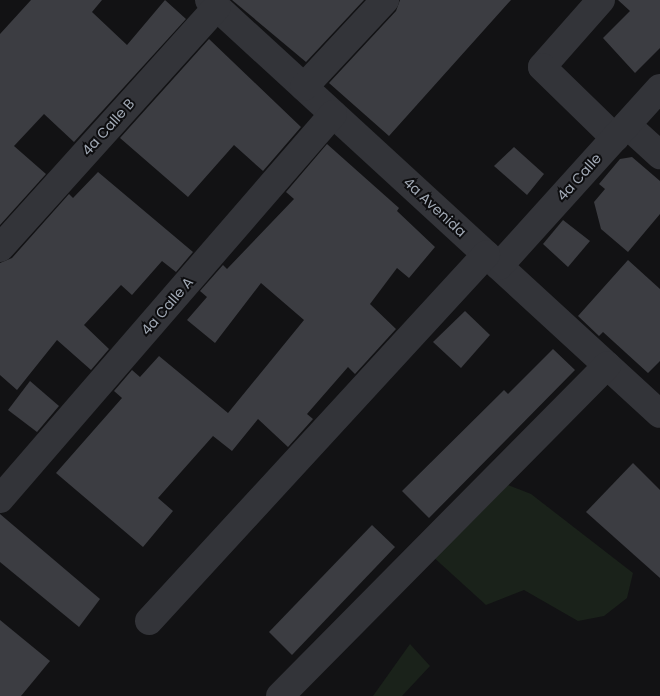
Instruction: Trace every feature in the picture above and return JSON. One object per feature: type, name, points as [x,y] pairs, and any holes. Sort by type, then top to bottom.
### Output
[{"type":"street","points":[[304,87],[385,0]]},
{"type":"street","points":[[601,0],[542,67],[621,131],[660,155]]},
{"type":"street","name":"4a Avenida","points":[[213,3],[660,414]]},
{"type":"street","name":"4a Calle B","points":[[0,248],[213,3]]},
{"type":"street","name":"4a Calle","points":[[149,621],[493,260],[621,131],[660,88]]},
{"type":"street","name":"4a Calle A","points":[[0,499],[333,114]]},
{"type":"street","points":[[280,696],[607,366]]},
{"type":"shaded area","points":[[508,485],[531,494],[633,573],[627,598],[604,616],[578,621],[524,590],[486,605],[431,555]]},
{"type":"shaded area","points":[[410,644],[430,666],[402,696],[373,696]]},
{"type":"building","points":[[31,0],[102,0],[92,12],[127,45],[165,0],[186,19],[74,142],[44,114],[14,146],[46,174],[0,225],[0,34]]},
{"type":"building","points":[[232,0],[364,0],[306,62]]},
{"type":"building","points":[[400,0],[511,0],[389,136],[329,83],[396,11]]},
{"type":"building","points":[[618,0],[660,0],[660,48],[635,73],[603,38],[630,11]]},
{"type":"building","points":[[209,39],[301,127],[263,171],[234,145],[188,197],[120,138]]},
{"type":"building","points":[[327,144],[399,208],[397,211],[435,247],[409,278],[397,268],[370,304],[396,329],[355,374],[348,367],[307,414],[313,419],[288,447],[258,419],[232,451],[213,436],[158,498],[173,511],[143,547],[56,473],[122,398],[114,391],[132,370],[140,377],[159,356],[228,413],[304,320],[261,283],[215,343],[187,320],[207,297],[200,291],[223,265],[227,269],[294,199],[286,192]]},
{"type":"building","points":[[514,147],[544,174],[527,195],[494,166]]},
{"type":"building","points":[[632,157],[660,181],[660,214],[628,252],[601,229],[594,202],[605,189],[599,184],[620,159]]},
{"type":"building","points":[[98,172],[193,252],[176,272],[162,261],[132,295],[121,285],[84,325],[109,349],[91,370],[57,340],[17,390],[0,375],[0,263],[12,258],[69,194],[73,198]]},
{"type":"building","points":[[563,220],[590,241],[568,267],[543,244]]},
{"type":"building","points":[[628,260],[660,289],[660,361],[648,373],[603,332],[599,336],[578,316]]},
{"type":"building","points":[[465,311],[490,335],[461,368],[433,342]]},
{"type":"building","points":[[553,349],[575,370],[429,518],[402,491],[504,390],[508,394]]},
{"type":"building","points":[[30,381],[59,406],[37,432],[8,410]]},
{"type":"building","points":[[633,463],[660,490],[660,578],[586,512]]},
{"type":"building","points":[[0,514],[100,599],[79,627],[0,562]]},
{"type":"building","points":[[372,525],[395,547],[292,655],[269,632]]},
{"type":"building","points":[[0,620],[50,661],[21,696],[0,696]]}]
